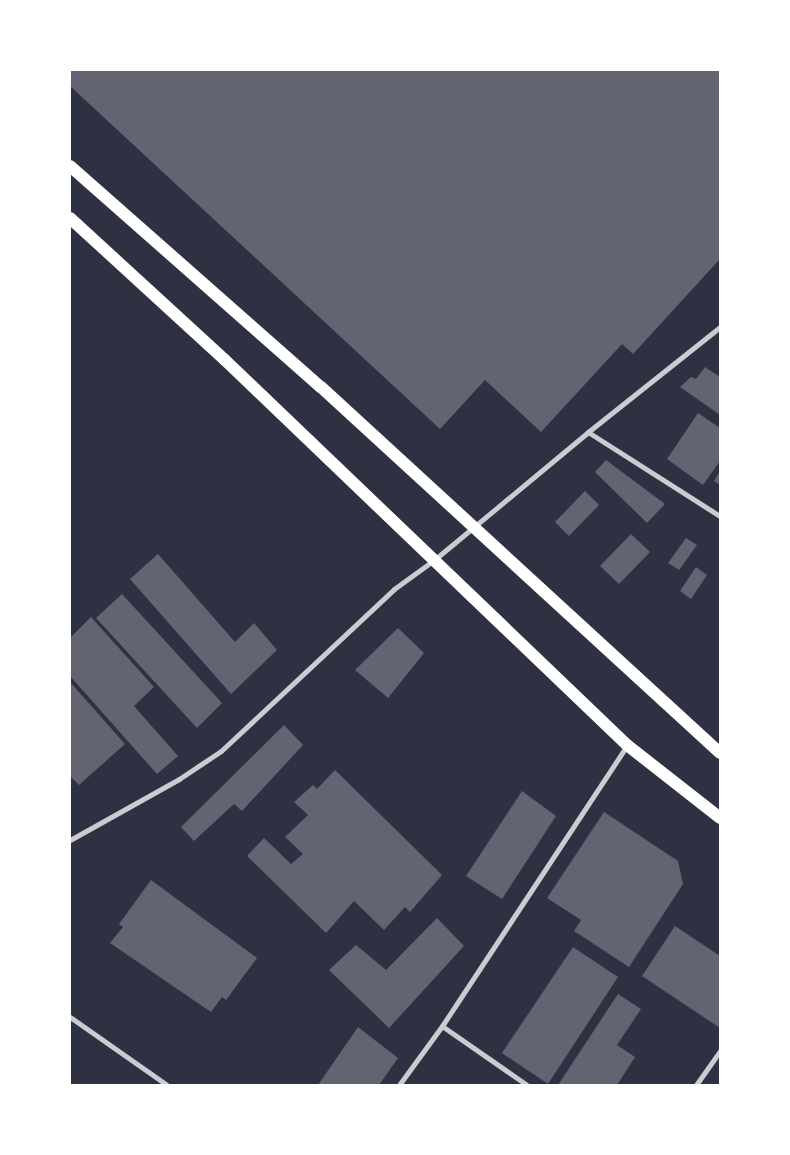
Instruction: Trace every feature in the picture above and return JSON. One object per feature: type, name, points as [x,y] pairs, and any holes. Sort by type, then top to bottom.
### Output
[{"type":"main road","points":[[70,166],[474,526],[704,741],[720,753]]},
{"type":"main road","points":[[70,218],[225,360],[627,745],[720,818]]},
{"type":"street","points":[[70,840],[179,779],[221,750],[394,589],[434,560],[588,432],[720,327]]},
{"type":"street","points":[[588,432],[720,516]]},
{"type":"street","points":[[399,1085],[442,1026],[627,745]]},
{"type":"street","points":[[70,1017],[167,1085]]},
{"type":"street","points":[[442,1026],[527,1085]]},
{"type":"street","points":[[696,1085],[720,1051]]},
{"type":"building","points":[[70,70],[720,70],[720,259],[633,354],[622,344],[541,432],[485,380],[440,429],[70,86]]},
{"type":"building","points":[[705,367],[720,377],[720,415],[680,387],[691,377],[696,379]]},
{"type":"building","points":[[698,413],[720,428],[720,461],[703,485],[667,459]]},
{"type":"building","points":[[606,460],[665,504],[647,523],[595,472]]},
{"type":"building","points":[[720,471],[720,485],[714,481]]},
{"type":"building","points":[[585,491],[599,505],[569,536],[555,522]]},
{"type":"building","points":[[631,534],[650,552],[619,584],[600,566]]},
{"type":"building","points":[[686,538],[697,545],[679,570],[668,563]]},
{"type":"building","points":[[158,554],[235,642],[254,623],[277,650],[231,694],[130,579]]},
{"type":"building","points":[[696,567],[707,575],[691,599],[680,591]]},
{"type":"building","points":[[122,594],[222,703],[197,728],[96,618]]},
{"type":"building","points":[[91,617],[154,687],[134,706],[178,756],[157,774],[70,676],[70,638]]},
{"type":"building","points":[[398,628],[424,653],[388,698],[355,670]]},
{"type":"building","points":[[70,682],[125,744],[79,785],[70,776]]},
{"type":"building","points":[[284,725],[303,745],[242,811],[234,804],[194,841],[181,827]]},
{"type":"building","points":[[335,770],[442,875],[410,912],[405,907],[384,930],[354,901],[326,933],[247,856],[264,838],[291,864],[303,854],[285,837],[308,815],[294,802],[313,785],[317,789]]},
{"type":"building","points":[[522,791],[556,816],[502,899],[466,876]]},
{"type":"building","points":[[604,812],[678,861],[683,884],[629,967],[574,931],[581,920],[547,898]]},
{"type":"building","points":[[151,880],[257,958],[226,1000],[222,997],[211,1012],[110,943],[123,927],[119,924]]},
{"type":"building","points":[[437,918],[464,946],[389,1028],[329,970],[356,945],[386,970]]},
{"type":"building","points":[[675,926],[720,956],[720,1028],[642,976]]},
{"type":"building","points":[[573,947],[618,977],[548,1084],[502,1053]]},
{"type":"building","points":[[618,994],[641,1009],[617,1045],[635,1057],[617,1085],[558,1085]]},
{"type":"building","points":[[358,1027],[398,1058],[379,1085],[318,1085]]}]
